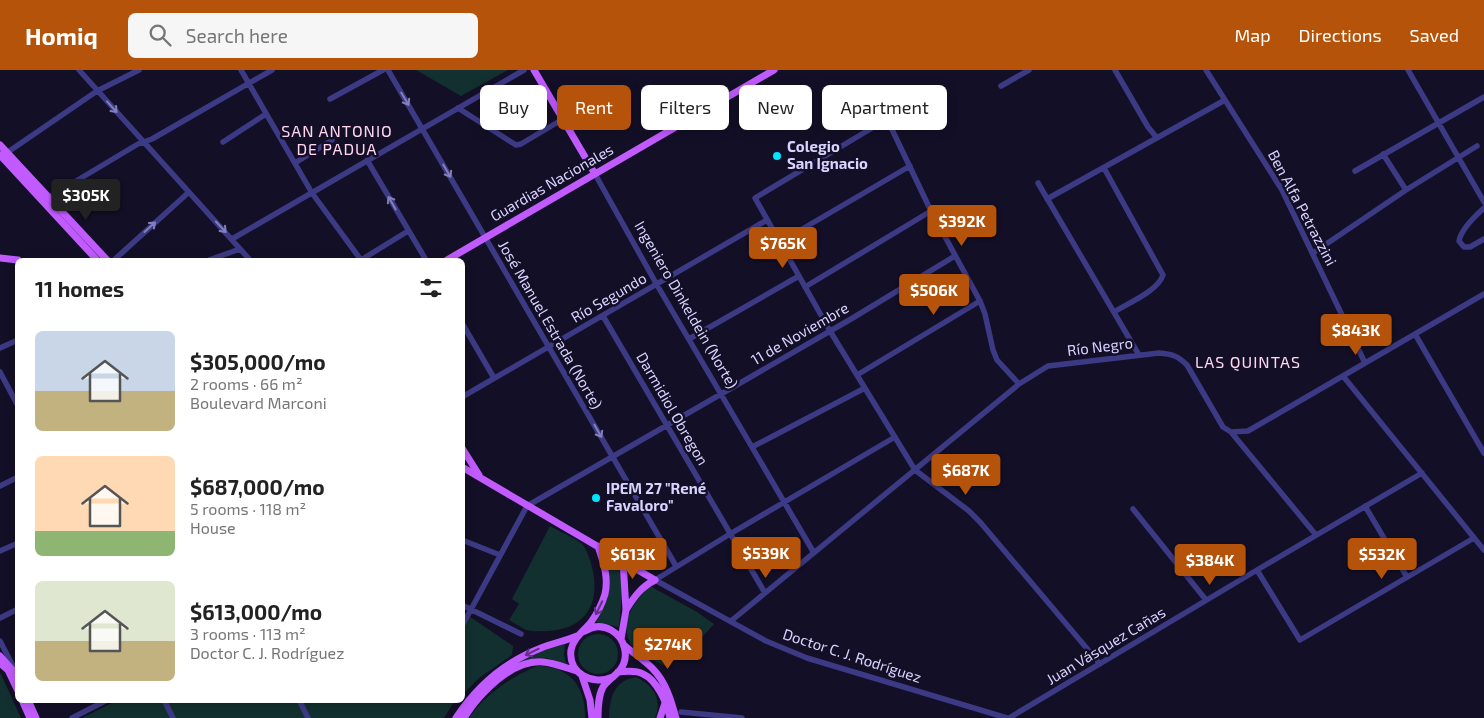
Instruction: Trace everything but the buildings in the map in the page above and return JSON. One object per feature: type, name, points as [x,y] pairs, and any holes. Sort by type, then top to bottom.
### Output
[{"type":"main road","name":"Ingeniero Dinkeldein (Norte)","points":[[534,70],[557,108]]},
{"type":"main road","name":"Guardias Nacionales","points":[[451,258],[774,70]]},
{"type":"main road","name":"Ingeniero Dinkeldein (Norte)","points":[[570,130],[595,174]]},
{"type":"main road","points":[[0,145],[3,154],[105,258]]},
{"type":"main road","points":[[46,199],[95,258]]},
{"type":"main road","points":[[0,258],[15,262]]},
{"type":"main road","points":[[465,453],[481,478]]},
{"type":"main road","name":"Doctor C. J. Rodríguez","points":[[465,469],[655,580]]},
{"type":"main road","points":[[595,716],[580,673],[571,657],[571,650],[580,634],[600,608],[605,593],[606,570],[598,546]]},
{"type":"main road","points":[[595,716],[603,687],[616,674],[625,659],[623,642],[626,610],[622,561]]},
{"type":"main road","points":[[626,610],[641,589],[655,580]]},
{"type":"main road","points":[[456,718],[471,696],[509,664],[539,648],[599,626],[615,632],[623,642],[652,668],[659,677],[679,715]]},
{"type":"main road","points":[[0,656],[15,675]]},
{"type":"main road","points":[[0,662],[15,675]]},
{"type":"main road","points":[[464,718],[488,688],[500,678],[520,666],[535,662],[543,662],[580,673],[595,681],[607,679],[628,671],[644,674],[653,682],[665,703],[670,718]]},
{"type":"main road","points":[[23,703],[30,718]]},
{"type":"main road","points":[[29,703],[36,718]]},
{"type":"main road","points":[[660,718],[665,703]]},
{"type":"street","points":[[79,70],[248,258]]},
{"type":"street","points":[[3,154],[97,91],[139,70]]},
{"type":"street","points":[[241,70],[312,193],[360,258]]},
{"type":"street","points":[[46,199],[138,144],[152,139],[272,70]]},
{"type":"street","points":[[330,99],[383,70]]},
{"type":"street","name":"José Manuel Estrada (Norte)","points":[[388,70],[676,566]]},
{"type":"street","points":[[232,239],[524,70]]},
{"type":"street","points":[[1001,86],[1029,70]]},
{"type":"street","points":[[1116,70],[1148,127],[1157,138]]},
{"type":"street","name":"Ben Alfa Petrazzini","points":[[1206,70],[1282,190],[1365,363]]},
{"type":"street","points":[[1408,70],[1484,202]]},
{"type":"street","points":[[1355,171],[1484,97]]},
{"type":"street","points":[[1048,199],[1225,100]]},
{"type":"street","points":[[458,108],[516,145],[557,123]]},
{"type":"street","points":[[222,142],[266,114]]},
{"type":"street","points":[[1019,384],[997,360],[980,301],[931,211],[887,119],[756,198],[830,331],[915,470],[969,511],[980,522],[1100,664]]},
{"type":"street","points":[[295,163],[332,140]]},
{"type":"street","points":[[1313,253],[1406,190],[1477,146]]},
{"type":"street","points":[[1383,154],[1406,190]]},
{"type":"street","points":[[367,160],[425,258]]},
{"type":"street","points":[[780,242],[910,166]]},
{"type":"street","points":[[1104,168],[1163,275],[1156,287],[1114,312]]},
{"type":"street","name":"Ingeniero Dinkeldein (Norte)","points":[[595,174],[814,554]]},
{"type":"street","points":[[1038,183],[1139,355]]},
{"type":"street","points":[[116,258],[189,192]]},
{"type":"street","points":[[1484,208],[1470,222],[1460,236],[1459,241],[1464,247],[1470,247],[1484,239]]},
{"type":"street","points":[[805,287],[931,211]]},
{"type":"street","name":"Río Segundo","points":[[465,395],[767,220]]},
{"type":"street","points":[[364,258],[408,231]]},
{"type":"street","points":[[214,258],[240,249]]},
{"type":"street","name":"11 de Noviembre","points":[[527,506],[830,331],[955,256]]},
{"type":"street","points":[[690,339],[799,276]]},
{"type":"street","points":[[1232,432],[1248,431],[1484,294]]},
{"type":"street","points":[[857,375],[980,301]]},
{"type":"street","name":"Darmidiol Obregon","points":[[603,316],[765,593]]},
{"type":"street","points":[[465,328],[494,378]]},
{"type":"street","points":[[1415,334],[1484,453]]},
{"type":"street","points":[[0,348],[15,341]]},
{"type":"street","name":"Río Negro","points":[[731,621],[1019,384],[1048,366],[1159,352],[1173,354],[1181,358],[1223,427],[1232,432],[1316,535]]},
{"type":"street","points":[[0,372],[15,400]]},
{"type":"street","points":[[1343,376],[1484,550]]},
{"type":"street","points":[[752,447],[865,388]]},
{"type":"street","points":[[655,580],[895,437]]},
{"type":"street","name":"Juan Vásquez Cañas","points":[[1008,718],[1422,473]]},
{"type":"street","points":[[0,486],[15,478]]},
{"type":"street","points":[[465,621],[527,506]]},
{"type":"street","points":[[1365,506],[1407,577]]},
{"type":"street","points":[[1133,509],[1206,600]]},
{"type":"street","points":[[1257,570],[1300,640],[1474,538]]},
{"type":"street","points":[[465,541],[500,556]]},
{"type":"street","points":[[0,551],[15,544]]},
{"type":"street","name":"Doctor C. J. Rodríguez","points":[[655,580],[766,641],[807,658],[1008,718]]},
{"type":"street","points":[[465,606],[521,634]]},
{"type":"street","points":[[0,618],[15,610]]},
{"type":"street","points":[[0,641],[15,674]]},
{"type":"street","points":[[72,718],[101,703]]},
{"type":"street","points":[[166,703],[173,718]]},
{"type":"street","points":[[300,703],[308,718]]},
{"type":"street","points":[[679,715],[742,718]]},
{"type":"green space","points":[[416,70],[508,70],[480,85],[461,96]]},
{"type":"green space","points":[[550,526],[583,545],[593,574],[593,600],[585,616],[570,626],[549,631],[529,631],[509,620],[519,604],[512,599]]},
{"type":"green space","points":[[605,554],[619,563],[622,593],[619,627],[596,622],[609,589],[609,573]]},
{"type":"green space","points":[[650,586],[697,612],[714,624],[694,646],[665,666],[637,651],[629,640],[627,632],[627,623],[633,607]]},
{"type":"green space","points":[[465,613],[513,646],[512,655],[479,678],[465,692]]},
{"type":"green space","points":[[598,634],[609,637],[615,643],[618,654],[615,665],[609,671],[598,674],[587,671],[581,665],[578,654],[581,643],[587,637]]},
{"type":"green space","points":[[565,644],[566,664],[547,659],[533,658],[519,663],[503,673],[506,667],[551,647]]},
{"type":"green space","points":[[537,666],[559,670],[574,680],[583,697],[585,718],[469,718],[475,709],[499,687]]},
{"type":"green space","points":[[1,674],[21,718],[0,718]]},
{"type":"green space","points":[[636,677],[652,688],[655,693],[658,705],[655,718],[609,718],[610,704],[614,692],[622,682]]},
{"type":"green space","points":[[112,703],[454,703],[444,718],[82,718]]},
{"type":"place","name":"Colegio San Ignacio","points":[[777,156]]},
{"type":"place","name":"IPEM 27 \"René Favaloro\"","points":[[596,498]]},
{"type":"district","name":"SAN ANTONIO DE PADUA","points":[[337,140]]},
{"type":"district","name":"LAS QUINTAS","points":[[1248,362]]}]
